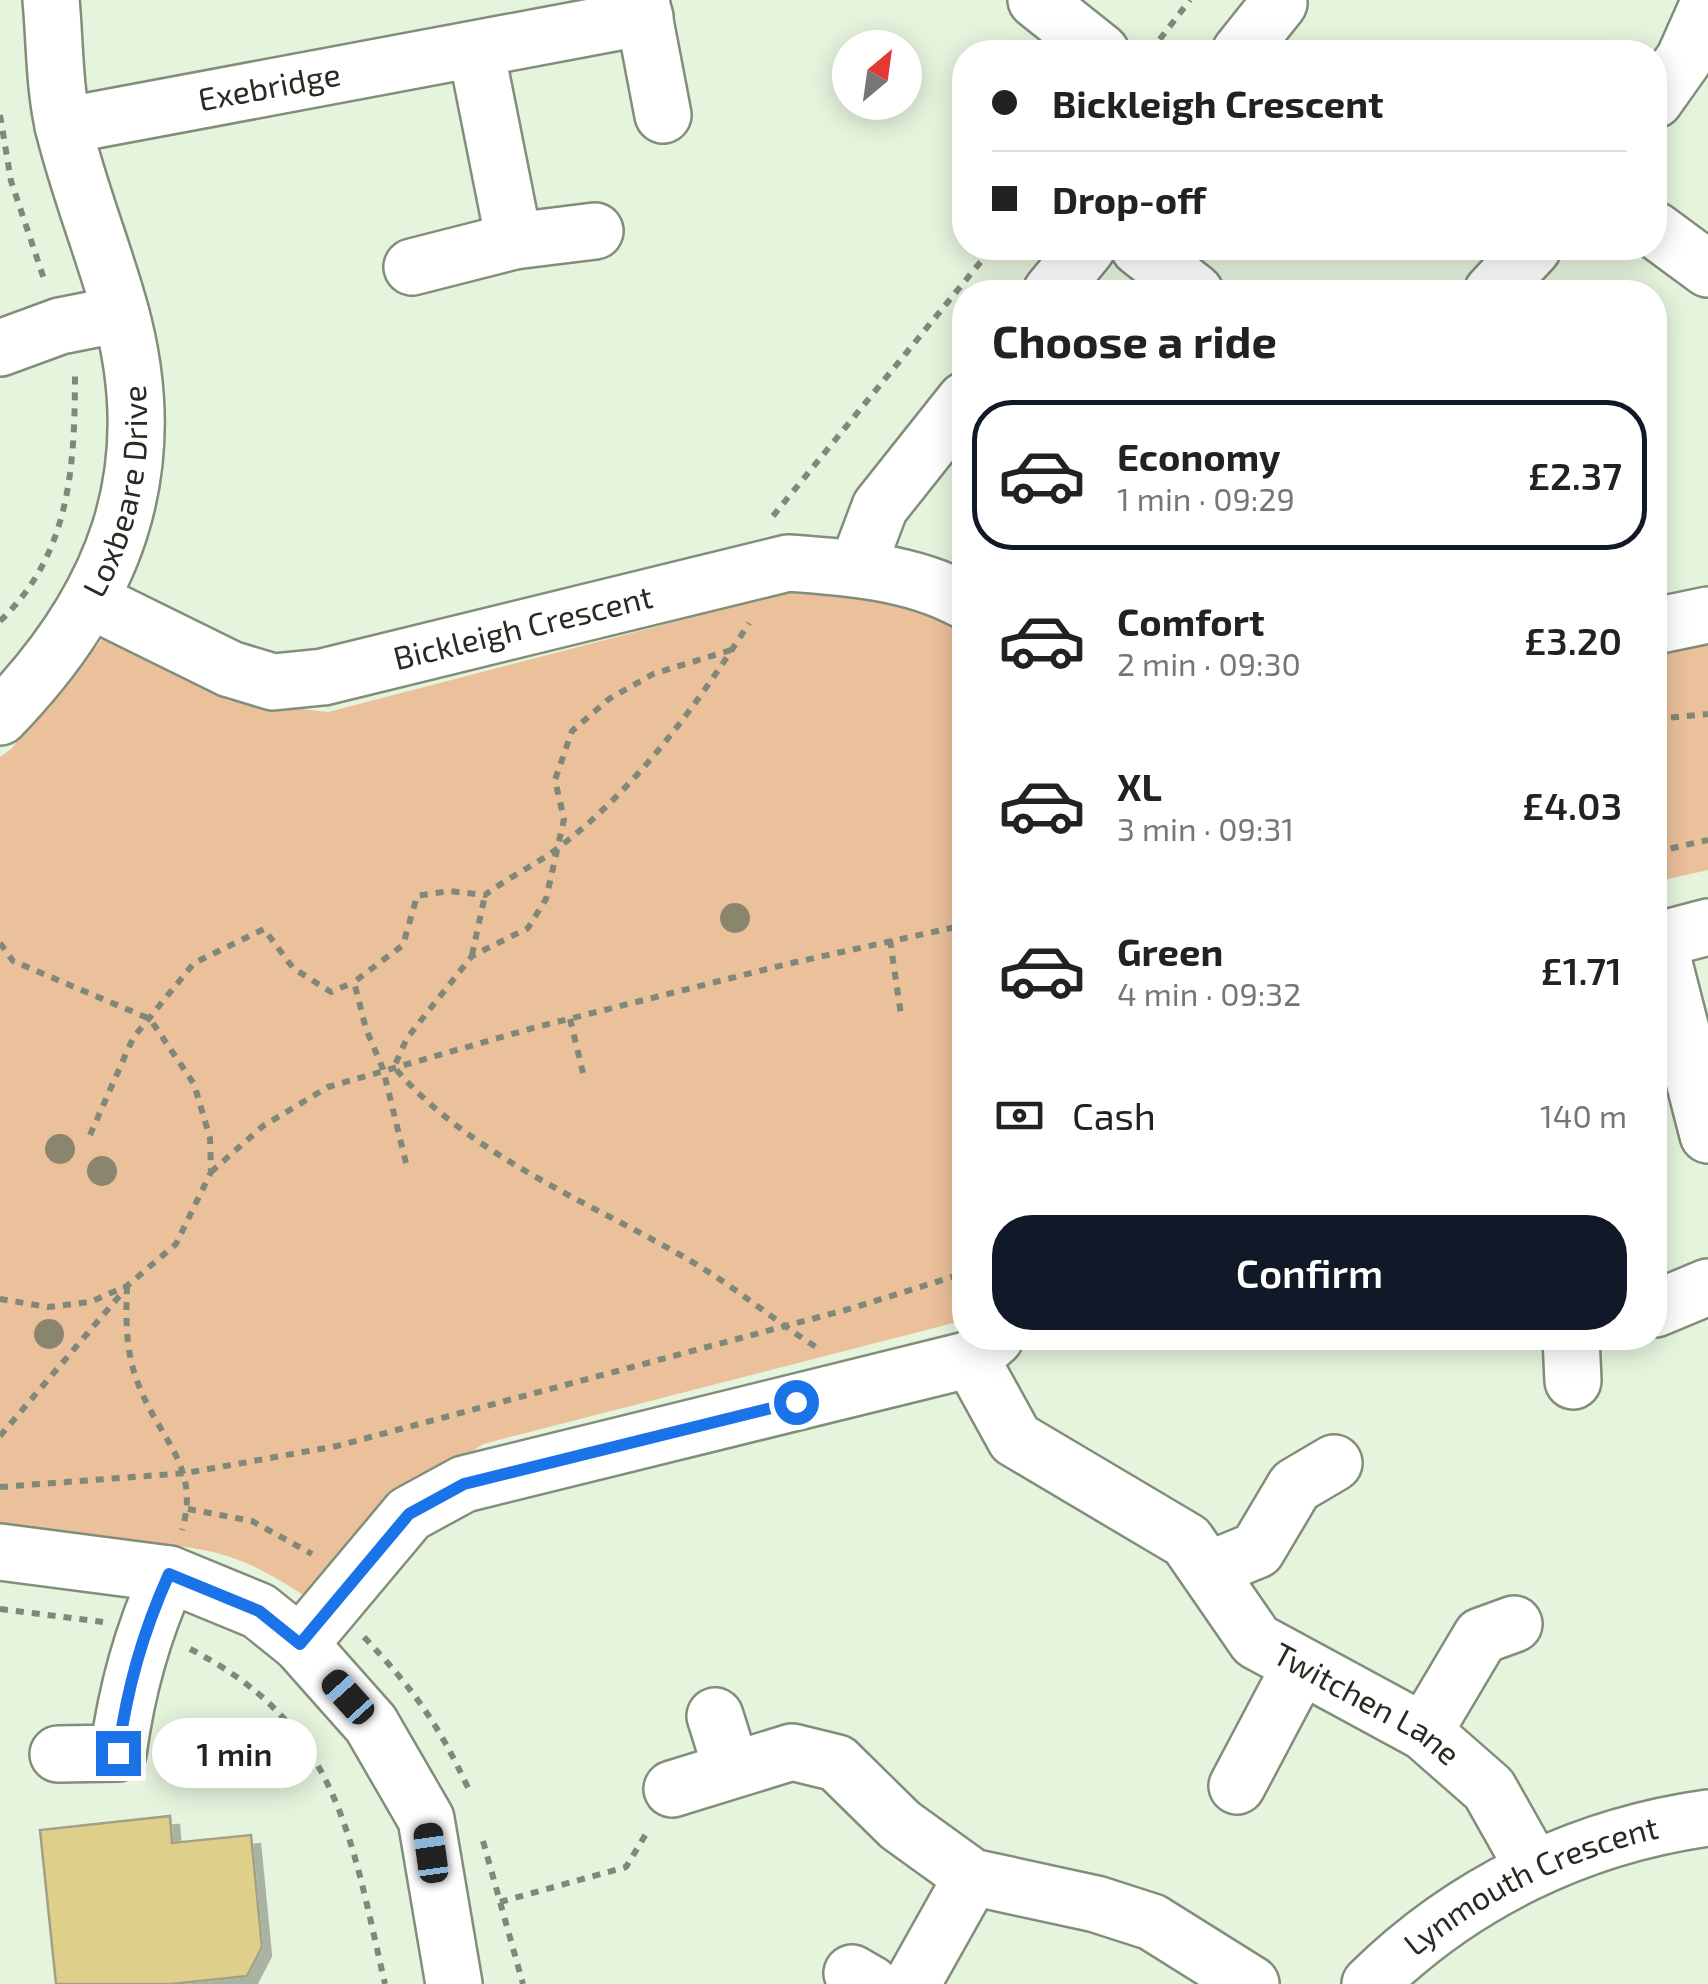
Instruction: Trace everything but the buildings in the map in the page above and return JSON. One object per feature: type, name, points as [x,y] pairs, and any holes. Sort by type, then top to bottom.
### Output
[{"type":"street","name":"Loxbeare Drive","points":[[0,717],[50,666],[92,601],[127,513],[137,400],[121,314],[63,126],[51,0]]},
{"type":"street","points":[[1036,0],[1086,40]]},
{"type":"street","points":[[1251,40],[1283,6]]},
{"type":"street","points":[[1667,83],[1684,59],[1708,6]]},
{"type":"street","name":"Exebridge","points":[[63,126],[476,50],[643,8],[663,115]]},
{"type":"street","points":[[476,50],[514,241]]},
{"type":"street","points":[[412,267],[514,241],[594,230]]},
{"type":"street","points":[[1667,239],[1708,269]]},
{"type":"street","points":[[1061,280],[1076,260]]},
{"type":"street","points":[[1154,260],[1180,280]]},
{"type":"street","points":[[1503,280],[1522,260]]},
{"type":"street","points":[[0,348],[60,326],[121,314]]},
{"type":"street","points":[[857,568],[880,507],[952,416]]},
{"type":"street","name":"Bickleigh Crescent","points":[[92,601],[180,647],[273,682],[323,678],[788,563],[857,568],[952,594]]},
{"type":"street","points":[[1667,624],[1708,615]]},
{"type":"street","points":[[1674,936],[1708,1136]]},
{"type":"street","points":[[1667,1304],[1708,1287]]},
{"type":"street","points":[[300,1644],[350,1578],[409,1514],[464,1484],[870,1384],[977,1350]]},
{"type":"street","name":"Twitchen Lane","points":[[984,1350],[1015,1439],[1188,1540],[1256,1641],[1424,1732],[1489,1790],[1534,1866]]},
{"type":"street","points":[[1208,1570],[1257,1550],[1295,1486],[1334,1463]]},
{"type":"street","points":[[0,1552],[169,1574],[259,1611],[300,1644],[372,1724],[426,1820],[454,1984]]},
{"type":"street","points":[[58,1754],[118,1753],[127,1686],[145,1626],[169,1574]]},
{"type":"street","points":[[1424,1732],[1481,1636],[1514,1624]]},
{"type":"street","points":[[1237,1786],[1300,1667]]},
{"type":"street","points":[[715,1716],[732,1770]]},
{"type":"street","points":[[672,1789],[792,1752],[837,1763],[900,1825],[972,1877],[1096,1904],[1152,1922],[1251,1984]]},
{"type":"street","name":"Lynmouth Crescent","points":[[1370,1984],[1413,1942],[1534,1866],[1642,1827],[1708,1818]]},
{"type":"street","points":[[912,1984],[972,1877]]},
{"type":"path","points":[[1159,40],[1190,0]]},
{"type":"path","points":[[966,280],[982,260]]},
{"type":"path","points":[[472,956],[486,896],[518,870],[560,847],[627,786],[732,650],[788,563],[782,532],[772,518],[952,297]]},
{"type":"path","points":[[394,1067],[407,1038],[472,956],[528,928],[546,899],[564,819],[555,780],[572,730],[609,699],[653,674],[732,650]]},
{"type":"path","points":[[1667,718],[1708,714]]},
{"type":"path","points":[[1667,849],[1708,840]]},
{"type":"path","points":[[90,1135],[132,1038],[194,964],[264,929],[293,968],[331,992],[354,982],[402,945],[417,896],[449,891],[486,896]]},
{"type":"path","points":[[0,1436],[127,1286],[176,1244],[211,1172],[263,1126],[328,1087],[570,1018],[952,928]]},
{"type":"path","points":[[890,940],[901,1014]]},
{"type":"path","points":[[0,943],[13,961],[150,1019],[194,1084],[210,1138],[211,1172]]},
{"type":"path","points":[[354,982],[366,1028],[383,1069],[406,1163]]},
{"type":"path","points":[[570,1018],[583,1073]]},
{"type":"path","points":[[394,1067],[415,1093],[499,1152],[751,1298],[783,1326],[870,1384]]},
{"type":"path","points":[[0,1487],[186,1473],[337,1446],[952,1277]]},
{"type":"path","points":[[0,1299],[62,1305],[90,1302],[127,1286]]},
{"type":"path","points":[[127,1286],[126,1341],[139,1387],[186,1473],[188,1510],[169,1574]]},
{"type":"path","points":[[188,1510],[252,1521],[290,1539],[350,1578]]},
{"type":"path","points":[[0,1609],[145,1626],[252,1688],[293,1726],[337,1797],[385,1984]]},
{"type":"path","points":[[500,1902],[626,1868],[672,1789]]},
{"type":"shaded area","points":[[801,589],[952,600],[952,1323],[483,1444],[422,1484],[314,1602],[279,1580],[217,1553],[137,1542],[0,1538],[0,757],[11,749],[107,634],[229,701],[328,712]]},
{"type":"shaded area","points":[[1708,640],[1708,870],[1667,879],[1667,649]]},
{"type":"route","points":[[118,1753],[127,1686],[145,1626],[169,1574],[259,1611],[300,1644],[350,1578],[409,1514],[464,1484],[796,1402]]}]
